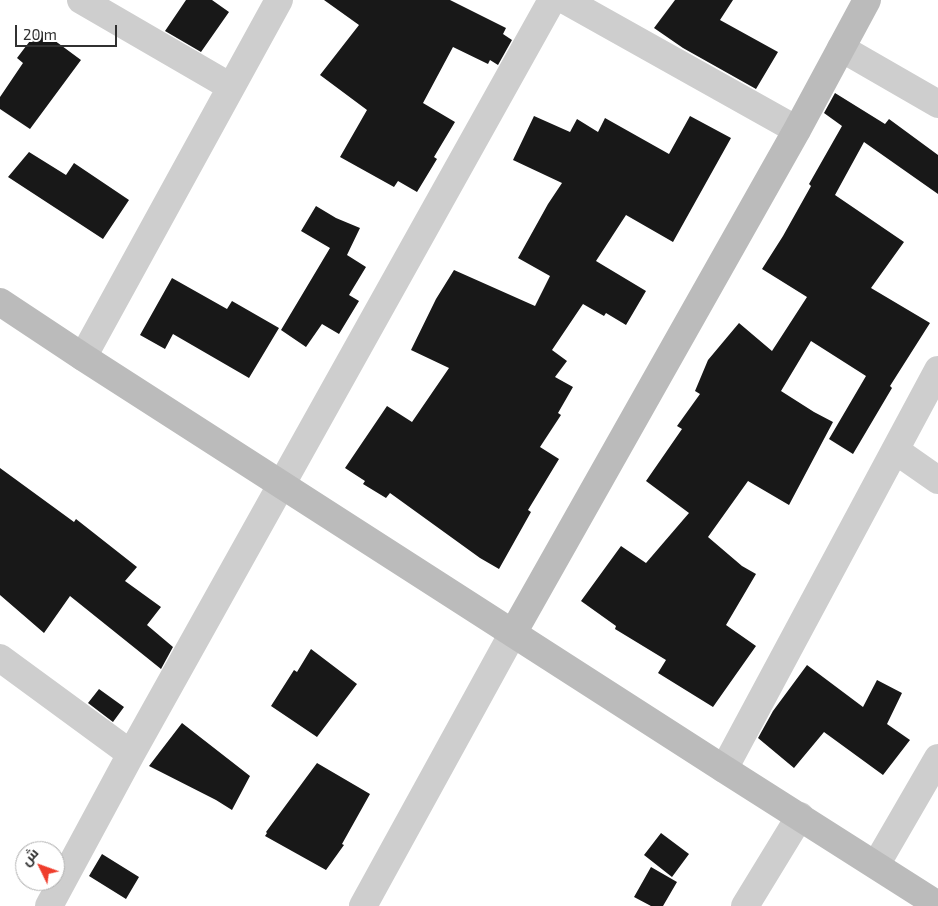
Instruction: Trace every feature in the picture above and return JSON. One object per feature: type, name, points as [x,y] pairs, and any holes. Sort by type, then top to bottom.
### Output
[{"type":"street","points":[[81,0],[231,87]]},
{"type":"street","points":[[84,357],[279,0]]},
{"type":"street","points":[[48,906],[552,0]]},
{"type":"street","points":[[565,0],[797,130]]},
{"type":"street","points":[[363,906],[797,130],[866,0]]},
{"type":"street","points":[[841,48],[938,104]]},
{"type":"street","points":[[0,302],[724,769],[938,904]]},
{"type":"street","points":[[724,769],[938,370]]},
{"type":"street","points":[[895,450],[938,480]]},
{"type":"street","points":[[0,658],[131,754]]},
{"type":"street","points":[[876,865],[938,758]]},
{"type":"street","points":[[745,906],[800,816]]},
{"type":"building","points":[[186,0],[212,0],[229,12],[201,52],[165,31]]},
{"type":"building","points":[[324,0],[450,0],[506,28],[503,34],[512,40],[498,65],[490,60],[488,64],[453,47],[423,103],[455,122],[434,157],[437,159],[417,192],[398,181],[394,187],[340,157],[367,110],[320,75],[359,25]]},
{"type":"building","points":[[675,0],[733,0],[720,20],[778,52],[756,89],[683,48],[654,28]]},
{"type":"building","points":[[39,29],[81,60],[30,129],[0,109],[0,97],[23,63],[17,58]]},
{"type":"building","points":[[835,93],[885,124],[889,119],[938,155],[938,194],[864,142],[835,195],[904,242],[871,288],[930,323],[890,386],[892,388],[853,454],[829,439],[866,376],[811,341],[781,391],[833,422],[789,505],[748,481],[708,537],[742,566],[756,574],[726,625],[756,646],[713,707],[658,673],[666,660],[615,629],[616,626],[581,601],[621,546],[646,563],[689,513],[646,481],[682,429],[677,426],[700,394],[695,391],[708,360],[739,323],[772,351],[807,297],[762,269],[811,186],[809,184],[842,126],[824,113]]},
{"type":"building","points":[[534,116],[570,132],[577,119],[598,132],[605,118],[669,154],[690,116],[731,138],[673,242],[626,215],[596,261],[646,291],[626,325],[606,313],[604,316],[583,304],[552,350],[567,361],[555,377],[573,387],[558,413],[561,415],[540,447],[559,459],[528,510],[531,512],[499,569],[480,558],[390,493],[386,498],[363,484],[365,481],[345,468],[387,406],[412,422],[449,368],[411,350],[436,299],[454,270],[535,306],[550,276],[518,258],[562,183],[513,160]]},
{"type":"building","points":[[29,152],[66,175],[74,163],[129,200],[103,239],[8,177]]},
{"type":"building","points":[[316,206],[336,218],[360,228],[347,255],[366,267],[349,295],[359,301],[339,334],[322,324],[306,347],[281,330],[330,248],[301,231]]},
{"type":"building","points":[[172,278],[227,309],[232,301],[279,328],[249,378],[173,334],[165,349],[140,335]]},
{"type":"building","points":[[0,468],[74,522],[76,519],[137,567],[125,581],[161,607],[147,625],[173,647],[161,669],[70,596],[44,633],[0,595]]},
{"type":"building","points":[[311,649],[357,684],[317,737],[271,706],[294,670],[297,672]]},
{"type":"building","points":[[807,665],[863,707],[877,680],[902,693],[887,724],[910,740],[883,775],[824,732],[794,768],[758,738],[773,711]]},
{"type":"building","points":[[99,689],[124,707],[113,722],[88,703]]},
{"type":"building","points":[[182,723],[250,776],[232,810],[149,766]]},
{"type":"building","points":[[317,763],[370,794],[342,844],[344,845],[326,870],[265,836],[266,832]]},
{"type":"building","points":[[661,833],[689,854],[672,877],[644,855]]},
{"type":"building","points":[[102,854],[139,877],[126,899],[89,876]]},
{"type":"building","points":[[651,867],[677,882],[663,906],[651,906],[634,897]]}]
